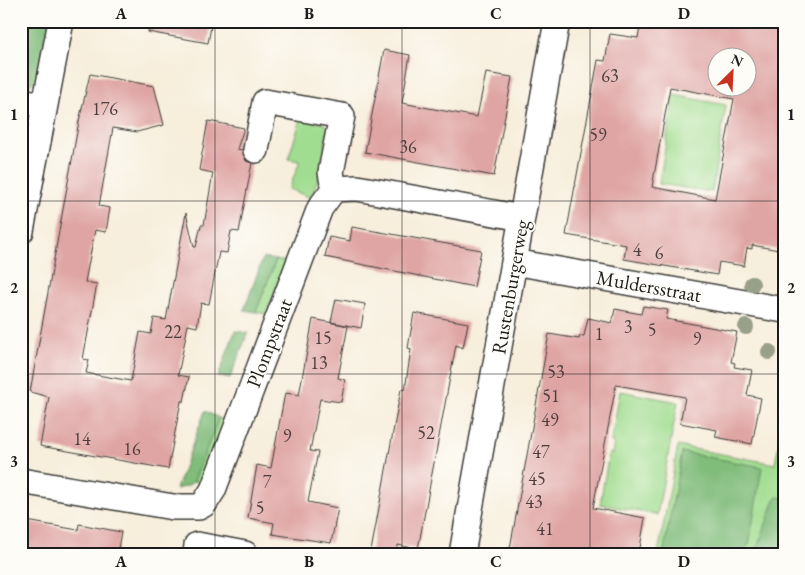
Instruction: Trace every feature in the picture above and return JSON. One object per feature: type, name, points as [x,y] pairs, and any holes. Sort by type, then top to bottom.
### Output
[{"type":"street","points":[[21,231],[33,103],[61,21]]},
{"type":"street","name":"Rustenburgerweg","points":[[462,554],[557,21]]},
{"type":"street","points":[[256,150],[265,102],[342,116],[331,172],[334,189],[357,188],[522,218]]},
{"type":"street","name":"Plompstraat","points":[[199,507],[204,504],[213,490],[320,208],[334,189]]},
{"type":"street","name":"Muldersstraat","points":[[514,262],[784,310]]},
{"type":"street","points":[[21,481],[173,507],[199,507],[200,529],[196,550],[245,554]]},
{"type":"green space","points":[[21,21],[50,21],[38,77],[31,84],[21,87]]},
{"type":"green space","points":[[674,95],[726,105],[712,192],[659,184]]},
{"type":"green space","points":[[301,119],[325,124],[328,128],[320,173],[311,198],[289,189],[300,161],[288,159]]},
{"type":"green space","points":[[263,258],[276,260],[256,312],[244,310]]},
{"type":"green space","points":[[276,260],[286,262],[266,314],[256,312]]},
{"type":"green space","points":[[235,331],[248,333],[230,378],[218,377]]},
{"type":"green space","points":[[620,391],[678,402],[657,515],[600,504],[609,453],[612,454],[614,443],[611,442]]},
{"type":"green space","points":[[205,411],[219,418],[194,481],[188,486],[176,489]]},
{"type":"green space","points":[[784,415],[784,498],[776,498],[756,552],[753,554],[658,554],[678,446],[775,464]]},
{"type":"green space","points":[[219,418],[226,421],[201,485],[194,481]]},
{"type":"green space","points":[[682,452],[762,467],[749,545],[738,554],[663,554]]},
{"type":"green space","points":[[776,497],[784,498],[784,554],[753,554],[756,551]]},
{"type":"building","points":[[149,21],[212,21],[208,43],[148,32]]},
{"type":"building","points":[[641,21],[666,25],[667,21],[784,21],[784,251],[752,245],[752,249],[747,248],[744,266],[719,262],[717,275],[624,259],[626,245],[566,235],[598,60],[605,61],[610,34],[638,38]],"holes":[[[708,48],[758,48],[758,98],[729,98],[734,99],[715,199],[652,187],[670,87],[708,94]]]},
{"type":"building","points":[[384,50],[410,55],[402,103],[477,117],[486,73],[512,77],[494,176],[365,152]]},
{"type":"building","points":[[90,74],[154,86],[164,125],[137,132],[113,128],[99,206],[110,208],[106,232],[95,230],[85,282],[97,284],[83,359],[89,360],[86,373],[131,381],[140,332],[151,334],[154,318],[166,320],[186,213],[194,247],[196,247],[201,225],[204,225],[213,173],[199,170],[208,121],[244,128],[237,149],[242,150],[246,161],[252,163],[239,232],[231,231],[227,253],[219,252],[209,304],[201,303],[197,327],[188,325],[178,375],[189,377],[184,401],[181,401],[168,469],[40,446],[49,397],[30,392],[79,121]]},
{"type":"building","points":[[352,227],[481,250],[474,287],[325,257],[329,237],[350,241]]},
{"type":"building","points":[[336,299],[365,304],[361,328],[331,322]]},
{"type":"building","points":[[643,306],[668,310],[666,319],[737,332],[731,362],[735,363],[734,367],[752,370],[747,395],[761,398],[752,444],[715,437],[717,430],[680,423],[685,397],[616,385],[593,508],[645,518],[639,554],[509,554],[549,334],[579,339],[580,336],[584,336],[588,318],[612,323],[615,309],[641,314]]},
{"type":"building","points":[[414,313],[468,323],[463,348],[456,345],[418,549],[398,545],[396,554],[385,554],[371,551],[401,389],[405,390],[411,349],[408,348]]},
{"type":"building","points":[[313,319],[348,326],[338,378],[345,380],[341,402],[320,399],[310,451],[318,452],[308,502],[338,508],[331,543],[272,534],[274,523],[248,518],[257,465],[271,468],[285,393],[299,395]]},
{"type":"building","points":[[21,520],[78,530],[79,524],[121,532],[117,554],[21,554]]}]
